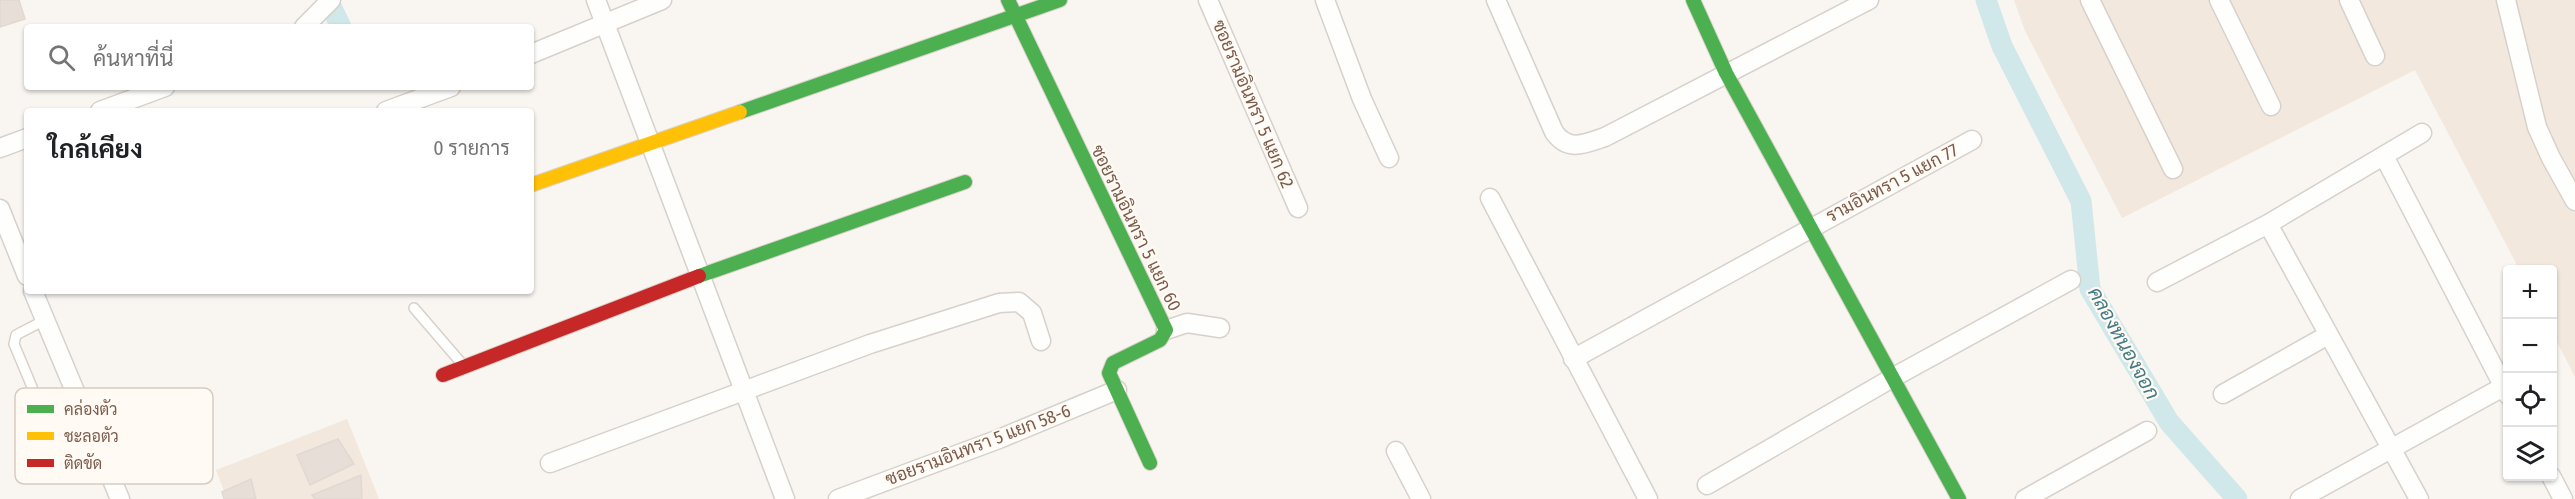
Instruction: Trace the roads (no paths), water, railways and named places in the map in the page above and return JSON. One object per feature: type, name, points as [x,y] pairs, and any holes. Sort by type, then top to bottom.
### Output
[{"type":"street","points":[[307,24],[331,0]]},
{"type":"street","points":[[596,0],[652,142],[785,499]]},
{"type":"street","points":[[534,53],[662,0]]},
{"type":"street","name":"ซอยรามอินทรา 5 แยก 60","points":[[1008,0],[1166,330],[1160,340],[1113,363],[1109,373],[1150,463]]},
{"type":"street","points":[[534,184],[1060,0]]},
{"type":"street","name":"ซอยรามอินทรา 5 แยก 62","points":[[1208,0],[1298,208]]},
{"type":"street","points":[[1325,0],[1362,99],[1389,158]]},
{"type":"street","points":[[1496,0],[1554,132],[1561,142],[1570,146],[1583,145],[1605,137],[1869,0]]},
{"type":"street","points":[[1693,0],[1726,73],[1959,499]]},
{"type":"street","points":[[2090,0],[2173,169]]},
{"type":"street","points":[[2219,0],[2271,106]]},
{"type":"street","points":[[2349,0],[2375,56]]},
{"type":"street","points":[[2505,0],[2537,127],[2575,201]]},
{"type":"street","points":[[108,108],[157,90]]},
{"type":"street","points":[[394,108],[443,90]]},
{"type":"street","points":[[2157,282],[2268,224],[2422,133]]},
{"type":"street","points":[[0,148],[24,139]]},
{"type":"street","name":"รามอินทรา 5 แยก 77","points":[[1573,359],[1972,140]]},
{"type":"street","points":[[2384,156],[2503,385]]},
{"type":"street","points":[[443,375],[701,275],[965,182]]},
{"type":"street","points":[[1491,198],[1648,499]]},
{"type":"street","points":[[0,209],[24,269]]},
{"type":"street","points":[[2268,224],[2419,499]]},
{"type":"street","points":[[1707,485],[1894,377],[2071,280]]},
{"type":"street","points":[[34,294],[73,388]]},
{"type":"street","points":[[550,463],[744,393],[870,344],[999,303],[1019,302],[1032,313],[1041,341]]},
{"type":"street","points":[[1166,330],[1187,323],[1220,328]]},
{"type":"street","points":[[2223,394],[2328,334]]},
{"type":"street","name":"ซอยรามอินทรา 5 แยก 58-6","points":[[838,499],[1118,390]]},
{"type":"street","points":[[2300,499],[2391,449],[2503,393]]},
{"type":"street","points":[[2025,499],[2147,431]]},
{"type":"street","points":[[1396,451],[1422,499]]},
{"type":"street","points":[[2553,481],[2563,499]]},
{"type":"street","points":[[114,484],[120,499]]},
{"type":"lane","points":[[414,308],[465,367]]},
{"type":"lane","points":[[32,387],[14,344],[16,335],[45,320]]},
{"type":"waterway","points":[[328,0],[340,24]]},
{"type":"waterway","name":"คลองหนองจอก","points":[[1986,0],[2002,46],[2081,201],[2090,289],[2169,422],[2237,499]]}]
